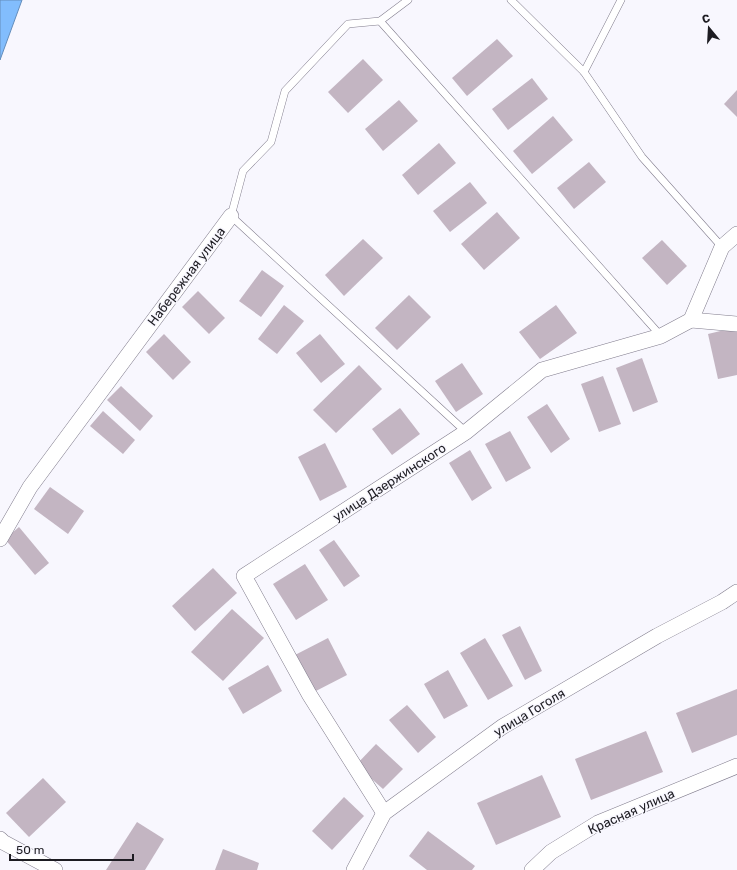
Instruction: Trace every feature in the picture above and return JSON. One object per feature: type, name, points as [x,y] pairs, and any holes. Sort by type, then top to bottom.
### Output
[{"type":"street","name":"Набережная улица","points":[[0,539],[30,487],[231,216]]},
{"type":"street","points":[[737,234],[722,246],[691,320],[737,324]]},
{"type":"street","name":"улица Дзержинского","points":[[384,813],[309,694],[244,576],[466,432],[542,370],[661,336],[691,320]]},
{"type":"street","name":"улица Гоголя","points":[[354,870],[384,813],[502,727],[657,636],[722,602],[737,592]]},
{"type":"street","name":"Красная улица","points":[[532,870],[551,852],[598,823],[737,766]]},
{"type":"street","points":[[0,839],[55,870]]},
{"type":"lane","points":[[231,216],[242,171],[271,142],[285,91],[348,24],[380,21],[408,0]]},
{"type":"lane","points":[[511,0],[584,72],[642,157],[722,246]]},
{"type":"lane","points":[[584,72],[621,0]]},
{"type":"lane","points":[[380,21],[661,336]]},
{"type":"lane","name":"Набережная улица","points":[[231,216],[466,432]]},
{"type":"water","points":[[0,0],[22,0],[0,60]]},
{"type":"building","points":[[497,39],[513,56],[467,96],[452,78]]},
{"type":"building","points":[[363,59],[383,80],[348,113],[328,92]]},
{"type":"building","points":[[532,78],[548,99],[508,130],[492,109]]},
{"type":"building","points":[[737,90],[737,117],[724,104]]},
{"type":"building","points":[[399,100],[418,121],[383,151],[365,129]]},
{"type":"building","points":[[553,116],[573,140],[532,174],[513,151]]},
{"type":"building","points":[[439,143],[456,163],[418,195],[402,175]]},
{"type":"building","points":[[589,162],[606,182],[574,209],[557,188]]},
{"type":"building","points":[[470,182],[487,203],[450,232],[433,211]]},
{"type":"building","points":[[497,212],[520,238],[484,270],[461,244]]},
{"type":"building","points":[[363,239],[383,258],[344,296],[325,275]]},
{"type":"building","points":[[662,240],[687,266],[667,285],[642,258]]},
{"type":"building","points":[[262,270],[284,286],[261,317],[239,301]]},
{"type":"building","points":[[198,291],[225,318],[209,334],[182,307]]},
{"type":"building","points":[[409,295],[431,317],[397,350],[375,328]]},
{"type":"building","points":[[284,305],[304,321],[277,354],[258,339]]},
{"type":"building","points":[[556,305],[577,333],[540,359],[519,332]]},
{"type":"building","points":[[737,327],[737,375],[718,379],[708,334]]},
{"type":"building","points":[[164,334],[191,362],[173,380],[146,352]]},
{"type":"building","points":[[320,334],[345,364],[321,383],[296,353]]},
{"type":"building","points":[[642,358],[658,402],[633,412],[616,368]]},
{"type":"building","points":[[462,363],[483,394],[456,412],[435,381]]},
{"type":"building","points":[[359,365],[382,389],[336,433],[313,410]]},
{"type":"building","points":[[603,376],[621,424],[599,432],[581,384]]},
{"type":"building","points":[[121,386],[153,416],[140,431],[107,400]]},
{"type":"building","points":[[547,404],[570,439],[551,453],[527,417]]},
{"type":"building","points":[[400,408],[420,434],[392,455],[372,429]]},
{"type":"building","points":[[103,411],[135,440],[123,454],[90,426]]},
{"type":"building","points":[[510,431],[531,468],[506,482],[485,444]]},
{"type":"building","points":[[325,443],[347,487],[320,501],[298,457]]},
{"type":"building","points":[[470,450],[492,488],[472,501],[449,463]]},
{"type":"building","points":[[50,487],[84,511],[68,534],[34,509]]},
{"type":"building","points":[[19,527],[49,563],[35,575],[5,539]]},
{"type":"building","points":[[334,540],[360,576],[344,587],[319,550]]},
{"type":"building","points":[[305,564],[328,600],[296,620],[273,584]]},
{"type":"building","points":[[213,568],[237,593],[195,631],[172,606]]},
{"type":"building","points":[[232,609],[264,638],[223,681],[191,652]]},
{"type":"building","points":[[520,626],[542,671],[525,680],[502,635]]},
{"type":"building","points":[[328,638],[347,675],[314,692],[295,655]]},
{"type":"building","points":[[485,638],[513,686],[488,700],[460,653]]},
{"type":"building","points":[[268,665],[282,691],[243,714],[228,688]]},
{"type":"building","points":[[448,670],[468,706],[444,719],[424,684]]},
{"type":"building","points":[[737,689],[737,735],[692,753],[676,713]]},
{"type":"building","points":[[407,705],[436,737],[418,753],[389,720]]},
{"type":"building","points":[[646,731],[663,772],[591,800],[575,759]]},
{"type":"building","points":[[376,744],[403,769],[383,789],[356,765]]},
{"type":"building","points":[[542,775],[561,817],[496,845],[477,803]]},
{"type":"building","points":[[43,778],[66,802],[29,837],[6,813]]},
{"type":"building","points":[[344,797],[364,816],[332,850],[312,831]]},
{"type":"building","points":[[137,822],[164,839],[145,870],[106,870]]},
{"type":"building","points":[[428,831],[475,866],[472,870],[427,870],[409,856]]},
{"type":"building","points":[[223,849],[259,863],[257,870],[215,870]]}]
